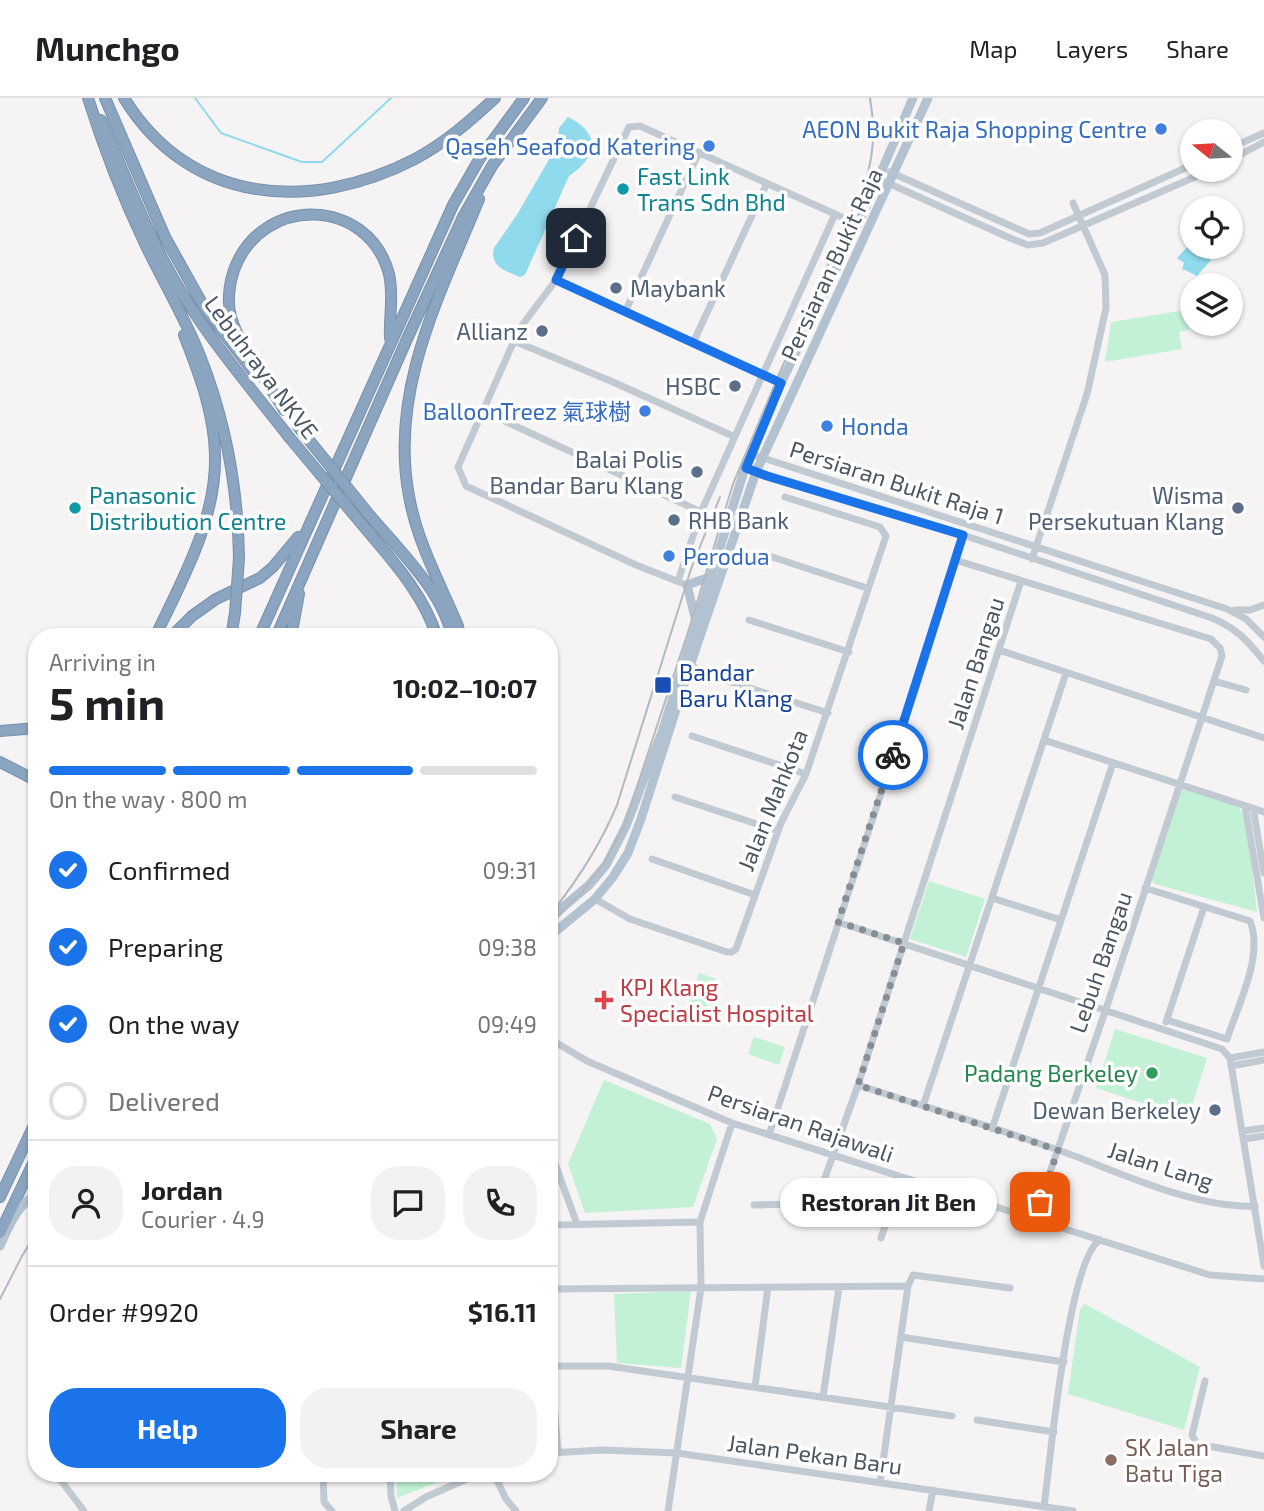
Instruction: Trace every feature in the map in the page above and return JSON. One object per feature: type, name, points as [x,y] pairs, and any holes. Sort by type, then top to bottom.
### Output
[{"type":"highway","points":[[89,98],[107,157],[192,336],[215,400],[234,489],[239,558],[233,628]]},
{"type":"highway","name":"Lebuhraya NKVE","points":[[89,98],[149,233],[183,295],[289,437],[415,591],[426,608],[434,628]]},
{"type":"highway","points":[[105,98],[165,237],[190,284],[220,330],[433,593],[447,617],[450,628]]},
{"type":"highway","points":[[124,98],[163,147],[197,171],[225,183],[264,192],[308,190],[386,172],[446,140],[495,98]]},
{"type":"highway","points":[[263,628],[453,205],[480,158],[524,98]]},
{"type":"highway","points":[[280,628],[463,216],[492,166],[542,98]]},
{"type":"highway","points":[[457,628],[420,539],[408,496],[404,440],[408,397],[421,342],[492,166]]},
{"type":"highway","points":[[284,410],[244,344],[231,316],[232,275],[240,255],[251,240],[268,226],[289,217],[318,214],[347,224],[367,237],[382,256],[389,275],[392,296],[390,342]]},
{"type":"highway","points":[[159,628],[207,517],[214,486],[215,454],[211,419],[201,379],[161,274]]},
{"type":"highway","points":[[180,628],[216,599],[260,578],[273,567],[307,525]]},
{"type":"highway","points":[[293,628],[301,583]]},
{"type":"highway","points":[[0,731],[28,729]]},
{"type":"highway","points":[[1,763],[28,770]]},
{"type":"highway","points":[[1,763],[28,776]]},
{"type":"highway","points":[[0,1197],[28,1138]]},
{"type":"highway","points":[[0,1233],[28,1174]]},
{"type":"main road","name":"Persiaran Bukit Raja","points":[[558,911],[589,885],[606,865],[618,843],[648,771],[751,454],[781,383],[879,178],[913,98]]},
{"type":"main road","name":"Persiaran Bukit Raja","points":[[558,929],[595,898],[628,853],[756,472],[928,98]]},
{"type":"main road","points":[[696,623],[682,583],[710,578]]},
{"type":"main road","points":[[0,1245],[12,1220],[28,1201]]},
{"type":"street","points":[[835,214],[701,512],[682,583],[636,565],[466,486],[458,467],[481,410],[513,341],[556,280],[629,127],[640,126],[699,152],[857,224]]},
{"type":"street","points":[[1243,142],[1264,133]]},
{"type":"street","points":[[1243,153],[1264,142]]},
{"type":"street","points":[[625,312],[699,152]]},
{"type":"street","points":[[883,169],[1029,234],[1040,233],[1180,170]]},
{"type":"street","points":[[879,178],[1028,245],[1043,243],[1083,227],[1184,182]]},
{"type":"street","points":[[693,343],[767,183]]},
{"type":"street","points":[[1032,559],[1087,394],[1106,308],[1105,275],[1073,203]]},
{"type":"street","points":[[556,280],[781,383]]},
{"type":"street","points":[[513,341],[735,437]]},
{"type":"street","points":[[481,410],[701,512]]},
{"type":"street","name":"Persiaran Bukit Raja 1","points":[[751,454],[1227,609],[1245,619],[1264,637]]},
{"type":"street","name":"Persiaran Bukit Raja 1","points":[[746,468],[963,535],[1221,622],[1247,638],[1264,661]]},
{"type":"street","name":"Jalan Mahkota","points":[[595,898],[630,919],[727,952],[736,949],[778,831],[806,774],[886,536],[880,527],[786,497]]},
{"type":"street","points":[[769,1135],[963,535]]},
{"type":"street","points":[[766,555],[867,588]]},
{"type":"street","points":[[955,559],[1021,581]]},
{"type":"street","name":"Lebuh Bangau","points":[[1021,581],[1211,639],[1220,648],[1222,656],[1034,1219]]},
{"type":"street","name":"Jalan Bangau","points":[[754,1205],[809,1204],[817,1200],[858,1085],[1021,581]]},
{"type":"street","points":[[1227,609],[1243,611],[1264,605]]},
{"type":"street","points":[[749,620],[849,652]]},
{"type":"street","points":[[999,650],[1264,738]]},
{"type":"street","points":[[689,669],[703,670],[709,675],[828,713]]},
{"type":"street","points":[[923,1107],[1066,673]]},
{"type":"street","points":[[1214,681],[1246,690]]},
{"type":"street","points":[[692,736],[806,774]]},
{"type":"street","points":[[1044,740],[1264,812]]},
{"type":"street","points":[[992,1129],[1113,763]]},
{"type":"street","points":[[675,797],[778,831]]},
{"type":"street","points":[[1249,807],[1264,873]]},
{"type":"street","points":[[1249,807],[1264,918]]},
{"type":"street","points":[[652,859],[755,895]]},
{"type":"street","points":[[1145,888],[1250,921],[1255,934],[1255,951],[1227,1039],[1167,1020]]},
{"type":"street","points":[[992,898],[1061,919]]},
{"type":"street","points":[[1163,1030],[1204,907]]},
{"type":"street","points":[[838,922],[1222,1049],[1230,1062],[1264,1266]]},
{"type":"street","name":"Persiaran Rajawali","points":[[558,1044],[587,1061],[732,1123],[1210,1275],[1264,1279]]},
{"type":"street","points":[[1230,1062],[1264,1052]]},
{"type":"street","points":[[1230,1062],[1264,1060]]},
{"type":"street","name":"Jalan Lang","points":[[858,1085],[1224,1206],[1255,1206]]},
{"type":"street","points":[[668,1511],[701,1288],[699,1222],[732,1123]]},
{"type":"street","points":[[1243,1135],[1264,1128]]},
{"type":"street","points":[[1243,1135],[1264,1136]]},
{"type":"street","points":[[558,1172],[577,1224]]},
{"type":"street","points":[[881,1238],[902,1177]]},
{"type":"street","points":[[558,1225],[699,1222]]},
{"type":"street","points":[[1081,1234],[1087,1240],[1087,1257]]},
{"type":"street","points":[[1044,1507],[1070,1314],[1087,1257],[1092,1246],[1100,1240]]},
{"type":"street","name":"Persiaran Rajawali","points":[[1251,1278],[1264,1274]]},
{"type":"street","points":[[880,1483],[908,1286],[913,1275],[1010,1288]]},
{"type":"street","points":[[558,1289],[908,1286]]},
{"type":"street","points":[[755,1387],[768,1287]]},
{"type":"street","points":[[823,1397],[839,1287]]},
{"type":"street","points":[[901,1337],[1064,1362]]},
{"type":"street","points":[[558,1366],[608,1366],[952,1416]]},
{"type":"street","points":[[1205,1381],[1192,1435],[1196,1444],[1264,1456]]},
{"type":"street","points":[[976,1420],[1054,1432]]},
{"type":"street","name":"Jalan Pekan Baru","points":[[558,1452],[636,1450],[677,1453],[1073,1511]]},
{"type":"street","points":[[62,1482],[84,1511]]},
{"type":"street","points":[[323,1482],[324,1502],[332,1511]]},
{"type":"street","points":[[390,1482],[396,1511]]},
{"type":"street","points":[[404,1511],[426,1497],[460,1482]]},
{"type":"street","points":[[498,1482],[506,1499],[516,1511]]},
{"type":"street","points":[[929,1511],[933,1490]]},
{"type":"green space","points":[[1180,311],[1179,332],[1182,349],[1105,362],[1111,322]]},
{"type":"green space","points":[[1182,788],[1238,806],[1246,819],[1257,912],[1155,884],[1151,880],[1175,793]]},
{"type":"green space","points":[[929,881],[985,899],[966,957],[910,939]]},
{"type":"green space","points":[[699,973],[716,979],[706,1009],[689,1003]]},
{"type":"green space","name":"Padang Berkeley","points":[[1115,1029],[1207,1058],[1188,1118],[1096,1088]]},
{"type":"green space","points":[[754,1037],[785,1047],[779,1065],[748,1054]]},
{"type":"green space","points":[[604,1080],[710,1124],[717,1139],[693,1207],[585,1213],[568,1164]]},
{"type":"green space","points":[[691,1291],[681,1368],[617,1363],[614,1294]]},
{"type":"green space","points":[[1085,1304],[1200,1367],[1184,1430],[1068,1394],[1080,1309]]},
{"type":"green space","points":[[396,1482],[438,1482],[397,1498]]},
{"type":"water","points":[[568,117],[586,130],[592,145],[590,153],[579,169],[569,176],[525,275],[520,277],[496,264],[494,248],[558,144],[559,128]]},
{"type":"water","points":[[1180,255],[1180,259],[1211,260],[1200,273],[1191,273],[1182,270],[1184,263],[1177,258]]},
{"type":"waterway","points":[[195,98],[221,133],[302,162],[322,162],[391,98]]},
{"type":"tram line","points":[[558,917],[583,891],[605,861],[623,829],[689,629],[733,484],[866,179],[873,138],[870,98]]},
{"type":"tram line","points":[[558,904],[590,858],[617,805],[691,569],[720,497]]},
{"type":"tram line","points":[[0,1299],[28,1246]]},
{"type":"way so far","points":[[893,755],[838,922],[904,943],[858,1085],[1058,1150],[1040,1202]]},
{"type":"place","name":"AEON Bukit Raja Shopping Centre","points":[[1161,129]]},
{"type":"place","name":"Qaseh Seafood Katering","points":[[709,146]]},
{"type":"place","name":"Fast Link Trans Sdn Bhd","points":[[623,189]]},
{"type":"place","name":"Maybank","points":[[616,288]]},
{"type":"place","name":"Allianz","points":[[542,331]]},
{"type":"place","name":"HSBC","points":[[735,386]]},
{"type":"place","name":"BalloonTreez 氣球樹","points":[[645,411]]},
{"type":"place","name":"Honda","points":[[827,426]]},
{"type":"place","name":"Balai Polis Bandar Baru Klang","points":[[697,472]]},
{"type":"place","name":"Panasonic Distribution Centre","points":[[75,508]]},
{"type":"place","name":"Wisma Persekutuan Klang","points":[[1238,508]]},
{"type":"place","name":"RHB Bank","points":[[674,520]]},
{"type":"place","name":"Perodua","points":[[669,556]]},
{"type":"place","name":"Bandar Baru Klang","points":[[663,685]]},
{"type":"place","name":"KPJ Klang Specialist Hospital","points":[[604,1000]]},
{"type":"place","name":"Padang Berkeley","points":[[1152,1073]]},
{"type":"place","name":"Dewan Berkeley","points":[[1215,1110]]},
{"type":"place","name":"Restoran Jit Ben","points":[[1040,1202]]},
{"type":"place","name":"SK Jalan Batu Tiga","points":[[1111,1460]]},
{"type":"route","points":[[576,238],[556,280],[781,383],[746,468],[963,535],[893,755]]}]
